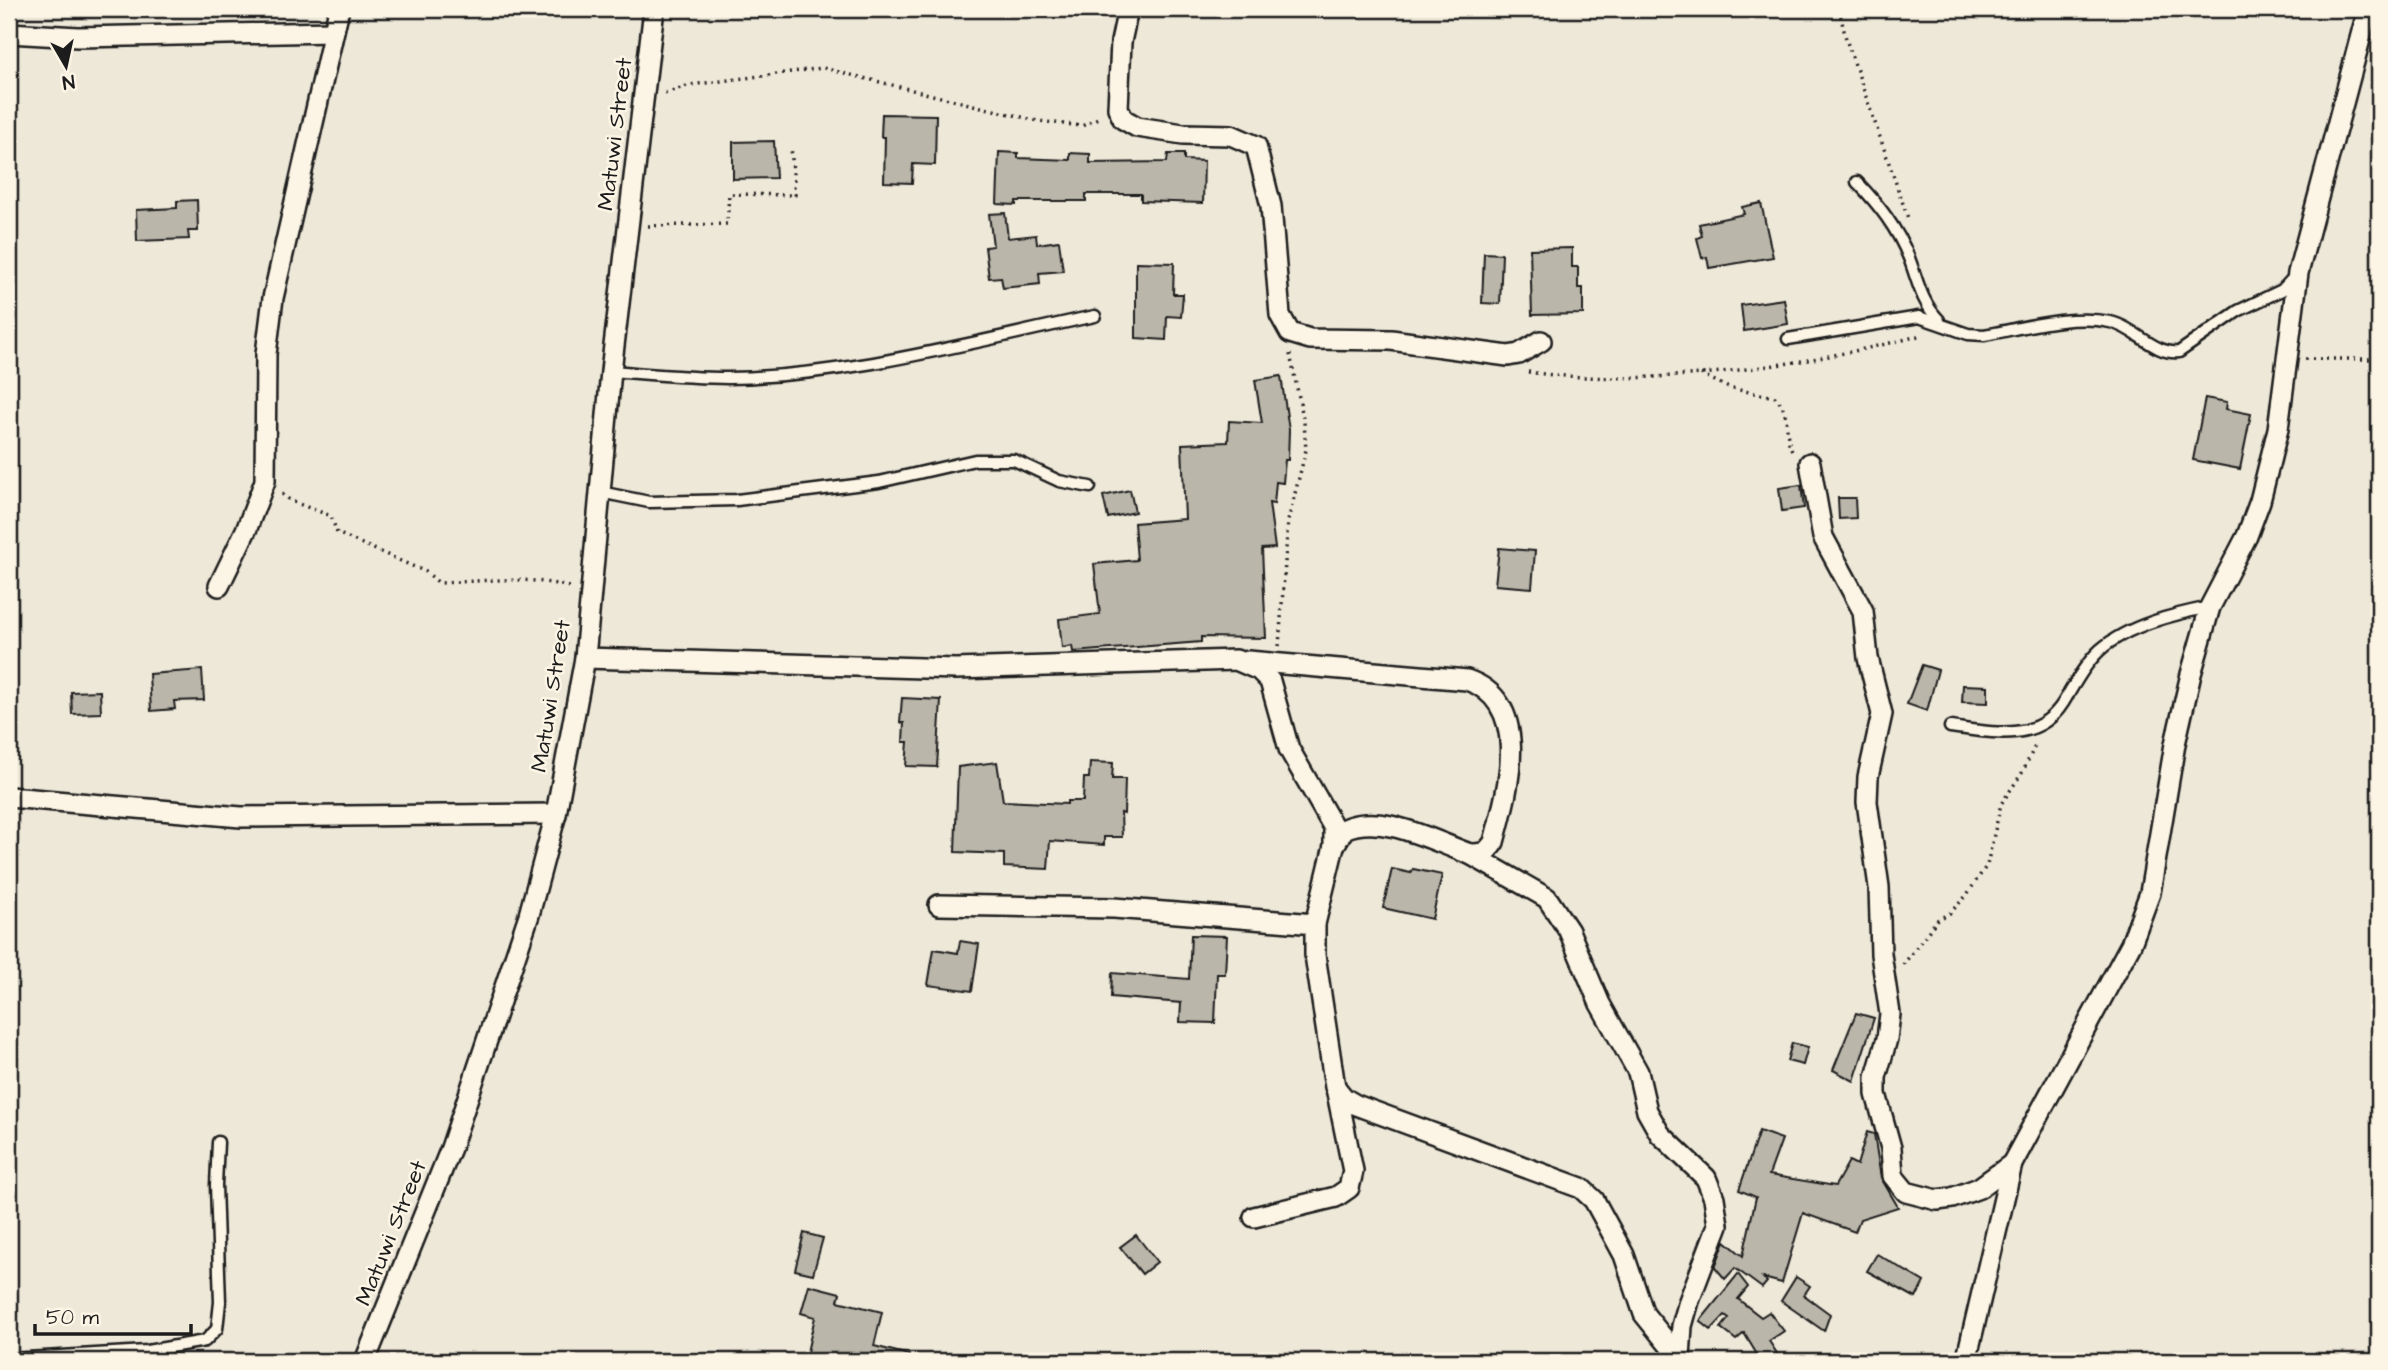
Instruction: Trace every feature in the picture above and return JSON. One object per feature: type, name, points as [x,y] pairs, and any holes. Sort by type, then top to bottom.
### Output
[{"type":"street","points":[[219,586],[247,528],[265,481],[266,354],[273,298],[339,9]]},
{"type":"street","name":"Matuwi Street","points":[[365,1361],[456,1136],[529,915],[556,814],[585,658],[611,371],[654,9]]},
{"type":"street","points":[[1128,9],[1121,42],[1118,108],[1123,119],[1137,127],[1182,134],[1231,135],[1256,146],[1271,206],[1280,315],[1290,333],[1310,339],[1391,340],[1494,355],[1519,354],[1541,341]]},
{"type":"street","points":[[1966,1361],[2012,1164],[2131,944],[2157,866],[2175,744],[2210,607],[2247,537],[2260,501],[2278,429],[2298,273],[2368,9]]},
{"type":"street","points":[[9,33],[78,37],[333,32]]},
{"type":"street","points":[[1810,463],[1823,537],[1863,611],[1868,658],[1882,715],[1868,777],[1867,802],[1879,887],[1881,954],[1890,1014],[1876,1094],[1891,1148],[1893,1176],[1906,1192],[1920,1197],[1952,1198],[1979,1188],[2012,1164]]},
{"type":"street","points":[[585,658],[956,669],[1237,660],[1467,680],[1489,692],[1509,734],[1512,768],[1494,842],[1481,854],[1470,854]]},
{"type":"street","points":[[1237,660],[1259,670],[1270,681],[1284,736],[1334,828],[1334,846],[1315,924],[1315,956],[1321,1009],[1353,1171],[1349,1188],[1336,1197],[1254,1217]]},
{"type":"street","points":[[9,797],[241,817],[556,814]]},
{"type":"street","points":[[1334,846],[1344,829],[1369,823],[1385,825],[1470,854],[1547,898],[1569,931],[1600,1004],[1633,1060],[1647,1111],[1660,1133],[1706,1178],[1714,1198],[1718,1225],[1682,1326],[1681,1360]]},
{"type":"street","points":[[939,905],[1114,908],[1315,924]]},
{"type":"street","points":[[1335,1087],[1344,1098],[1356,1105],[1581,1188],[1594,1200],[1624,1255],[1644,1314],[1681,1360]]},
{"type":"lane","points":[[1857,182],[1886,213],[1909,258],[1927,308],[1942,323]]},
{"type":"lane","points":[[1788,339],[1908,317],[1942,323],[1968,334],[1984,335],[2039,325],[2090,320],[2111,322],[2130,329],[2159,349],[2169,353],[2179,352],[2238,311],[2282,290],[2298,273]]},
{"type":"lane","points":[[611,371],[730,378],[824,369],[900,357],[1095,316]]},
{"type":"lane","points":[[600,492],[649,502],[737,500],[879,482],[975,460],[1014,460],[1059,481],[1090,488]]},
{"type":"lane","points":[[1950,727],[2013,733],[2045,723],[2055,715],[2099,651],[2111,642],[2163,619],[2210,607]]},
{"type":"lane","points":[[9,1359],[147,1351],[205,1341],[217,1329],[220,1302],[216,1185],[218,1142]]},
{"type":"lane","points":[[139,1361],[147,1351]]},
{"type":"path","points":[[1839,9],[1846,39],[1911,228]]},
{"type":"path","points":[[644,100],[690,85],[823,68],[1038,121],[1082,126],[1104,115]]},
{"type":"path","points":[[629,226],[727,224],[729,194],[795,195],[792,147]]},
{"type":"path","points":[[1494,355],[1504,365],[1519,370],[1573,378],[1699,373],[1783,364],[1877,347],[1924,334],[1942,323]]},
{"type":"path","points":[[1278,664],[1288,521],[1306,450],[1304,422],[1284,324]]},
{"type":"path","points":[[2289,359],[2379,359]]},
{"type":"path","points":[[1699,373],[1729,388],[1775,397],[1788,415],[1791,450],[1808,457],[1810,463]]},
{"type":"path","points":[[265,481],[291,501],[331,516],[337,533],[426,572],[439,583],[503,577],[545,580],[592,594]]},
{"type":"path","points":[[1886,981],[1920,946],[1937,920],[1966,896],[1987,865],[2001,804],[2022,773],[2045,723]]},
{"type":"building","points":[[882,114],[936,115],[935,165],[913,164],[912,183],[884,182],[885,137],[881,137]]},
{"type":"building","points":[[774,141],[776,178],[733,179],[733,142]]},
{"type":"building","points":[[999,152],[1018,153],[1018,158],[1070,160],[1070,153],[1090,154],[1090,163],[1167,162],[1168,154],[1184,154],[1184,160],[1204,161],[1203,203],[1141,201],[1141,194],[1086,194],[1086,201],[1016,201],[1016,205],[997,204]]},
{"type":"building","points":[[197,200],[198,231],[188,231],[189,239],[137,241],[136,210],[177,208],[177,201]]},
{"type":"building","points":[[1761,203],[1773,257],[1709,268],[1707,257],[1702,258],[1697,238],[1702,236],[1699,224],[1744,214],[1742,207]]},
{"type":"building","points":[[1005,213],[1008,238],[1036,235],[1037,244],[1059,241],[1063,271],[1039,273],[1040,284],[1003,288],[1001,277],[989,278],[985,247],[993,246],[989,214]]},
{"type":"building","points":[[1572,248],[1572,267],[1578,267],[1578,288],[1583,288],[1583,314],[1532,315],[1530,249]]},
{"type":"building","points":[[1484,253],[1502,254],[1500,304],[1482,303]]},
{"type":"building","points":[[1136,262],[1174,263],[1173,294],[1183,294],[1181,317],[1167,316],[1166,340],[1136,338]]},
{"type":"building","points":[[1784,299],[1788,324],[1744,331],[1741,305]]},
{"type":"building","points":[[1281,376],[1289,430],[1288,460],[1285,460],[1283,483],[1276,482],[1274,504],[1269,503],[1275,548],[1262,549],[1266,638],[1201,637],[1201,642],[1073,652],[1072,646],[1062,648],[1059,619],[1100,614],[1094,564],[1137,560],[1134,523],[1185,519],[1182,444],[1228,442],[1229,421],[1262,423],[1255,380]]},
{"type":"building","points":[[2205,398],[2227,402],[2226,409],[2251,414],[2240,469],[2193,460]]},
{"type":"building","points":[[1801,485],[1804,508],[1782,511],[1779,488]]},
{"type":"building","points":[[1130,490],[1135,512],[1108,518],[1103,496]]},
{"type":"building","points":[[1838,498],[1855,498],[1856,518],[1839,519]]},
{"type":"building","points":[[1499,548],[1535,551],[1532,588],[1495,585]]},
{"type":"building","points":[[1922,665],[1938,670],[1927,711],[1907,704]]},
{"type":"building","points":[[202,670],[204,700],[174,701],[175,709],[151,711],[149,674]]},
{"type":"building","points":[[1963,685],[1988,686],[1988,703],[1962,702]]},
{"type":"building","points":[[100,691],[101,713],[72,714],[71,692]]},
{"type":"building","points":[[902,698],[941,700],[937,767],[906,766],[908,742],[903,742],[904,723],[900,723]]},
{"type":"building","points":[[997,762],[1003,801],[1067,804],[1067,801],[1083,801],[1084,778],[1089,778],[1090,762],[1113,763],[1112,779],[1125,779],[1124,814],[1121,813],[1122,837],[1104,837],[1104,845],[1050,841],[1048,869],[1004,867],[1004,854],[955,852],[958,767]]},
{"type":"building","points":[[1392,869],[1411,873],[1413,869],[1442,875],[1432,919],[1383,908]]},
{"type":"building","points":[[1191,935],[1227,936],[1225,974],[1217,974],[1215,1023],[1180,1022],[1181,1003],[1111,997],[1112,973],[1189,979]]},
{"type":"building","points":[[960,941],[979,944],[972,991],[928,985],[934,949],[958,953]]},
{"type":"building","points":[[1856,1013],[1874,1018],[1854,1081],[1833,1070]]},
{"type":"building","points":[[1792,1043],[1808,1047],[1803,1065],[1787,1061]]},
{"type":"building","points":[[1759,1131],[1782,1139],[1769,1175],[1835,1186],[1849,1161],[1857,1165],[1867,1132],[1874,1134],[1881,1178],[1898,1207],[1860,1219],[1855,1232],[1803,1213],[1782,1283],[1763,1278],[1767,1282],[1762,1288],[1735,1268],[1725,1279],[1715,1267],[1725,1241],[1743,1256],[1756,1197],[1739,1190]]},
{"type":"building","points":[[804,1233],[823,1238],[813,1274],[795,1270]]},
{"type":"building","points":[[1136,1235],[1157,1262],[1142,1274],[1120,1247]]},
{"type":"building","points":[[1877,1254],[1924,1282],[1916,1298],[1867,1271]]},
{"type":"building","points":[[1738,1274],[1748,1287],[1738,1299],[1761,1317],[1769,1312],[1784,1331],[1769,1341],[1782,1361],[1761,1361],[1744,1333],[1736,1340],[1721,1328],[1729,1318],[1725,1315],[1711,1330],[1700,1321]]},
{"type":"building","points":[[1796,1277],[1810,1286],[1804,1295],[1830,1314],[1824,1331],[1781,1301]]},
{"type":"building","points":[[809,1285],[840,1293],[838,1301],[882,1312],[874,1346],[909,1355],[908,1361],[857,1361],[826,1354],[824,1361],[805,1361],[815,1317],[801,1313]]}]
